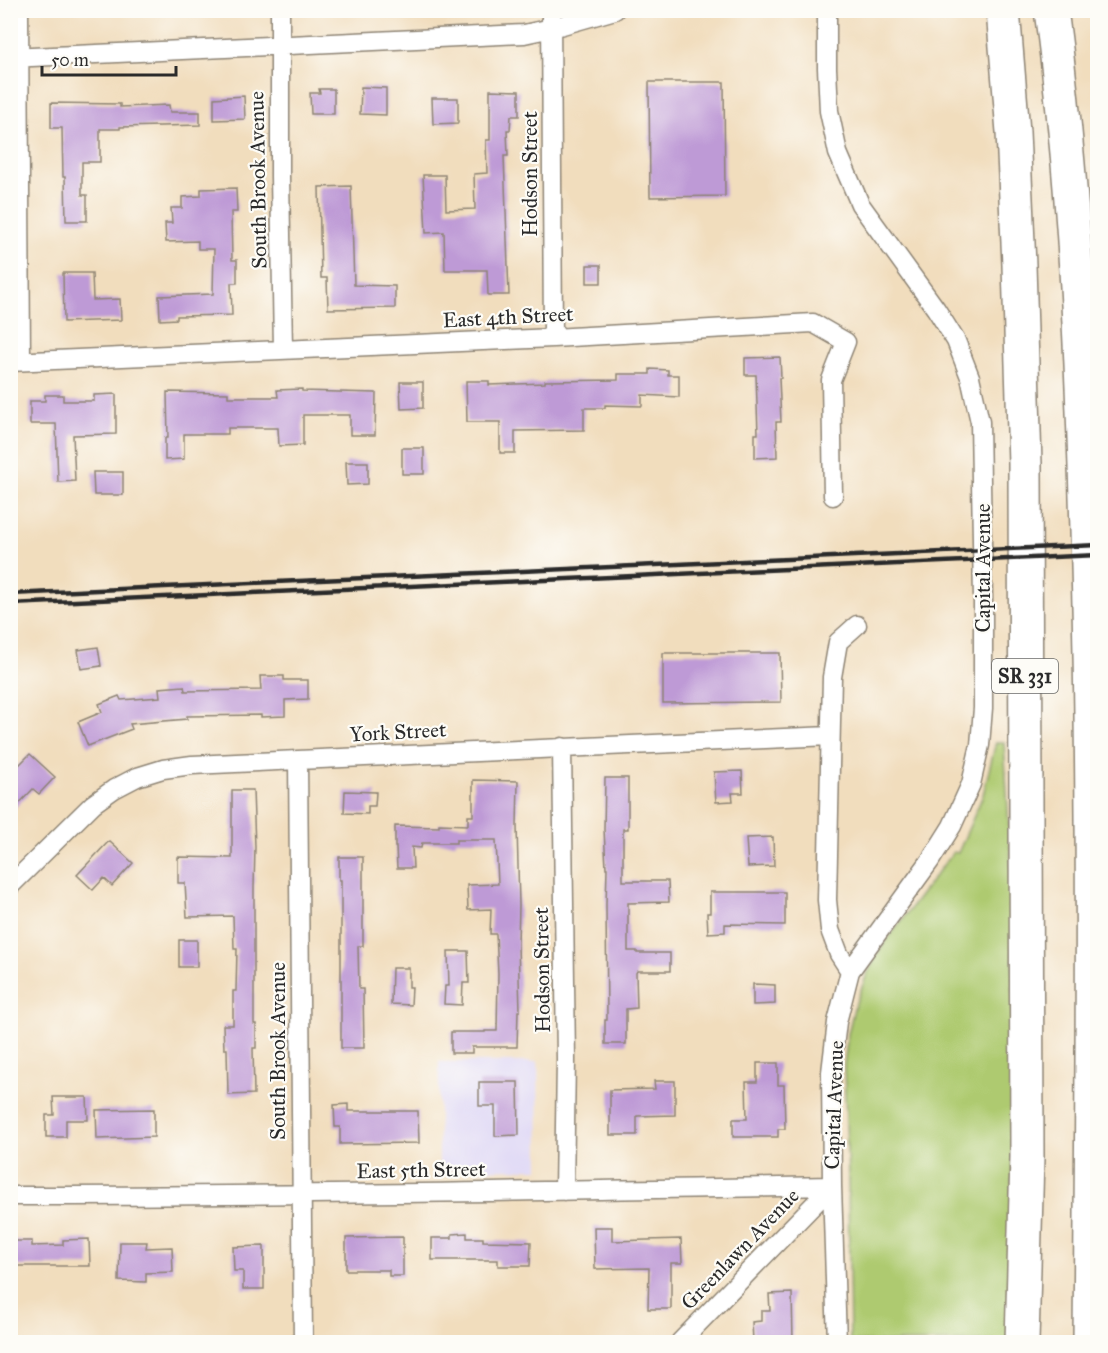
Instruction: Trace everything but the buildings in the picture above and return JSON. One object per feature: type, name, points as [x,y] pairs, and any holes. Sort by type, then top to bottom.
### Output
[{"type":"highway","name":"Capital Avenue","points":[[1003,10],[1013,132],[1025,464],[1027,1157],[1022,1342]]},
{"type":"highway","points":[[1051,10],[1061,88],[1074,236],[1084,418],[1091,685],[1090,1342]]},
{"type":"street","points":[[16,362],[15,58],[19,10]]},
{"type":"street","name":"South Brook Avenue","points":[[280,10],[283,349]]},
{"type":"street","points":[[15,58],[524,34],[551,19],[615,10]]},
{"type":"street","name":"Capital Avenue","points":[[827,10],[829,111],[838,153],[860,204],[936,309],[956,341],[970,377],[980,423],[982,465],[983,708],[980,745],[970,784],[952,826],[930,861],[850,971],[837,1022],[831,1072],[837,1342]]},
{"type":"street","name":"Hodson Street","points":[[551,19],[553,338]]},
{"type":"street","name":"East 4th Street","points":[[16,362],[553,338],[813,323],[846,342],[831,380],[833,496]]},
{"type":"street","points":[[850,971],[839,954],[830,930],[827,900],[832,677],[838,642],[856,625]]},
{"type":"street","name":"York Street","points":[[10,886],[93,804],[114,789],[137,777],[163,769],[192,765],[830,736]]},
{"type":"street","name":"Hodson Street","points":[[562,747],[566,1048],[564,1191]]},
{"type":"street","name":"South Brook Avenue","points":[[298,760],[303,1342]]},
{"type":"street","name":"East 5th Street","points":[[10,1196],[832,1186]]},
{"type":"street","name":"Greenlawn Avenue","points":[[680,1342],[832,1186]]},
{"type":"shaded area","points":[[439,1062],[538,1062],[539,1169],[439,1170]]},
{"type":"green space","points":[[996,742],[1004,742],[1013,895],[1009,1342],[850,1342],[844,1065],[854,1008],[867,974],[881,948],[953,852],[958,853],[983,795]]},
{"type":"railway","points":[[10,594],[1098,545]]},
{"type":"railway","points":[[10,604],[1098,555]]}]
